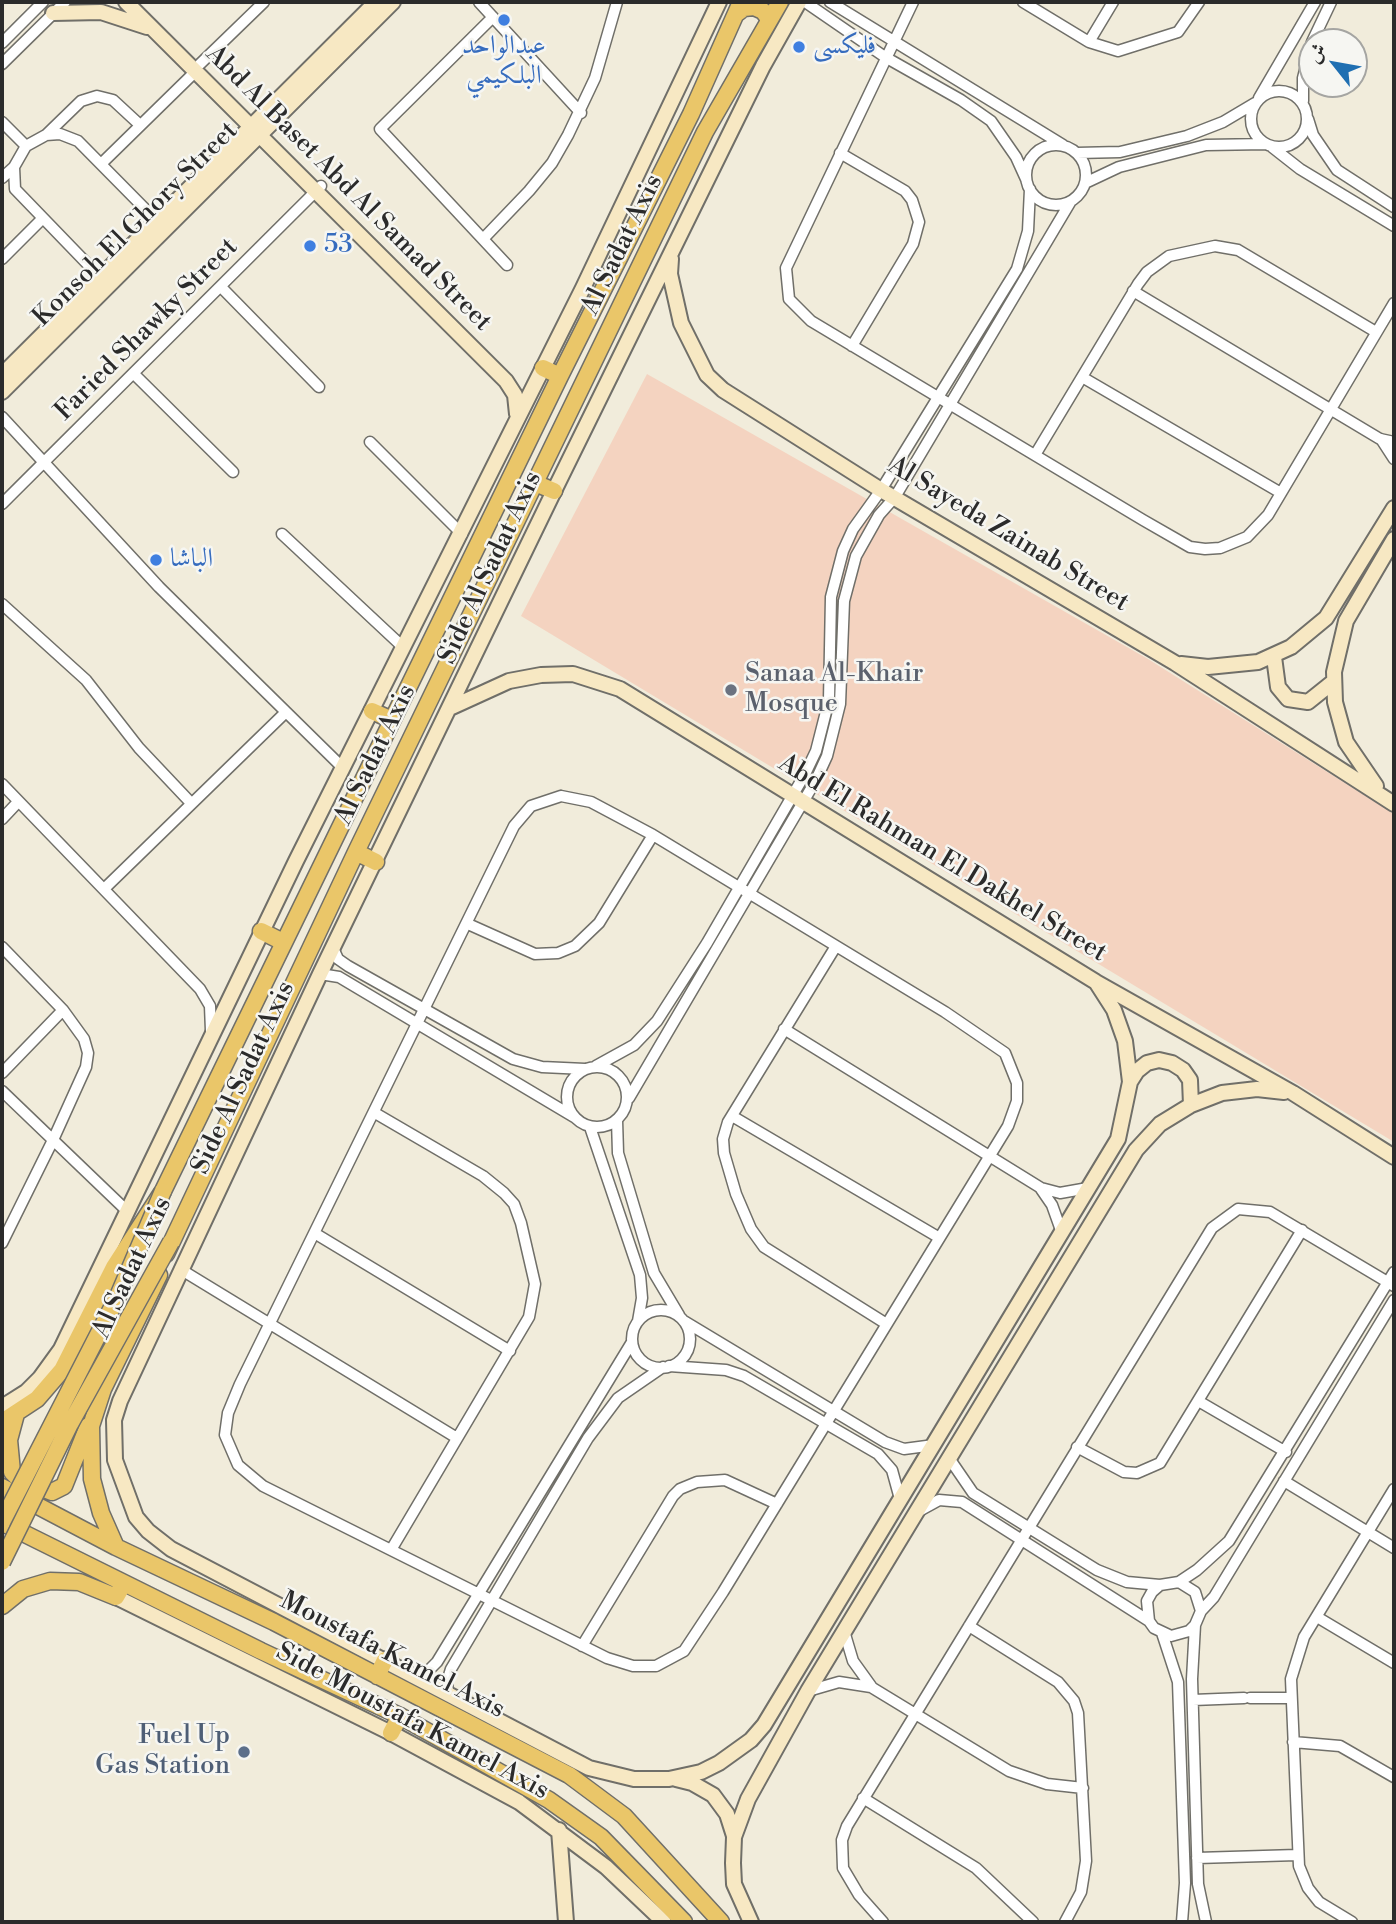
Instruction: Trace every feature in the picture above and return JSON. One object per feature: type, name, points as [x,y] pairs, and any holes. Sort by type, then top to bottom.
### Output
[{"type":"main road","name":"Al Sadat Axis","points":[[116,1547],[101,1513],[92,1479],[89,1443],[93,1419],[103,1389],[150,1295],[171,1242],[356,852],[705,132],[780,2]]},
{"type":"main road","points":[[738,8],[754,7],[763,11],[769,19]]},
{"type":"main road","name":"Al Sadat Axis","points":[[6,1414],[46,1390],[62,1370],[114,1267],[163,1191],[560,376],[691,114],[738,8]]},
{"type":"main road","points":[[543,368],[560,376]]},
{"type":"main road","points":[[535,483],[554,491]]},
{"type":"main road","points":[[373,711],[392,720]]},
{"type":"main road","points":[[356,852],[376,862]]},
{"type":"main road","points":[[261,931],[283,942]]},
{"type":"main road","points":[[2,1522],[119,1294],[163,1191]]},
{"type":"main road","points":[[2,1562],[70,1424],[171,1242]]},
{"type":"main road","points":[[6,1414],[12,1472],[19,1479],[52,1492],[64,1486],[80,1441],[93,1419]]},
{"type":"main road","name":"Moustafa Kamel Axis","points":[[2,1487],[569,1775],[624,1816],[721,1922]]},
{"type":"main road","name":"Moustafa Kamel Axis","points":[[2,1522],[120,1590],[223,1641],[400,1716],[549,1800],[607,1842],[684,1922]]},
{"type":"main road","points":[[2,1606],[23,1589],[50,1581],[79,1582],[120,1590]]},
{"type":"main road","points":[[377,1676],[385,1660]]},
{"type":"main road","points":[[391,1733],[400,1716]]},
{"type":"main road","points":[[581,1821],[592,1805],[592,1790]]},
{"type":"main road","points":[[607,1842],[613,1828],[624,1816]]},
{"type":"street","points":[[2,43],[43,2]]},
{"type":"street","points":[[2,64],[65,2]]},
{"type":"street","name":"Abd Al Baset Abd Al Samad Street","points":[[126,2],[198,68]]},
{"type":"street","name":"Abd Al Baset Abd Al Samad Street","points":[[137,2],[198,68],[506,381],[517,400],[516,420]]},
{"type":"street","points":[[100,163],[264,2]]},
{"type":"street","name":"Konsoh El Ghory Street","points":[[4,382],[258,128],[376,2]]},
{"type":"street","name":"Konsoh El Ghory Street","points":[[4,382],[100,277],[157,220],[393,2]]},
{"type":"street","points":[[479,2],[581,113]]},
{"type":"street","points":[[483,239],[552,163],[581,113],[601,60],[617,2]]},
{"type":"street","name":"Side Al Sadat Axis","points":[[6,1414],[61,1349],[261,931],[462,534],[719,2]]},
{"type":"street","points":[[802,2],[886,57],[961,100],[990,121],[1016,157],[1028,184],[1048,204],[1071,201]]},
{"type":"street","name":"Side Al Sadat Axis","points":[[158,1540],[136,1517],[120,1479],[113,1441],[114,1420],[180,1269],[554,491],[763,66],[802,2]]},
{"type":"street","points":[[830,2],[1077,153],[1086,167],[1085,183]]},
{"type":"street","points":[[913,2],[789,258],[785,278],[789,299],[802,316],[1190,547],[1220,548],[1247,537],[1263,521],[1394,303]]},
{"type":"street","points":[[1023,2],[1089,42],[1118,51],[1163,39],[1186,24],[1199,2]]},
{"type":"street","points":[[1089,42],[1113,2]]},
{"type":"street","points":[[1319,28],[1331,2]]},
{"type":"street","points":[[1311,3],[1257,101],[1250,118],[1252,129],[1300,169],[1394,226]]},
{"type":"street","points":[[53,13],[101,12],[153,29]]},
{"type":"street","points":[[493,17],[380,129],[507,265]]},
{"type":"street","points":[[1077,153],[1120,152],[1187,136],[1223,122],[1279,90],[1303,100],[1313,135],[1337,170],[1394,207]]},
{"type":"street","points":[[2,178],[14,167],[26,146],[46,135],[81,101],[97,96],[113,100],[140,125]]},
{"type":"street","points":[[333,948],[342,963],[522,1063],[584,1069],[596,1066],[634,1045],[657,1021],[740,886],[827,756],[840,704],[844,601],[848,578],[866,534],[895,497],[1071,201],[1085,183],[1119,167],[1206,145],[1281,147],[1298,139],[1308,119]]},
{"type":"street","points":[[2,122],[26,146]]},
{"type":"street","points":[[46,135],[60,134],[72,138],[157,220]]},
{"type":"street","points":[[448,1693],[451,1670],[609,1408],[628,1389],[687,1351],[690,1336],[654,1273],[618,1153],[617,1120],[752,894],[798,800],[816,751],[829,700],[832,674],[830,621],[836,573],[853,529],[881,490],[1017,269],[1028,231],[1030,159],[1036,152],[1054,145],[1063,145]]},
{"type":"street","points":[[840,153],[905,191],[912,200],[919,222],[913,244],[852,346]]},
{"type":"street","points":[[14,167],[15,189],[100,277]]},
{"type":"street","name":"Abd Al Baset Abd Al Samad Street","points":[[318,189],[529,393]]},
{"type":"street","name":"Faried Shawky Street","points":[[2,504],[318,189]]},
{"type":"street","points":[[2,259],[43,218]]},
{"type":"street","points":[[1035,455],[1133,291],[1146,272],[1169,256],[1196,248],[1224,247],[1250,255],[1376,332]]},
{"type":"street","name":"Al Sayeda Zainab Street","points":[[671,254],[670,274],[681,323],[707,375],[738,401],[881,490],[1175,663],[1390,801]]},
{"type":"street","points":[[221,287],[319,387]]},
{"type":"street","points":[[1133,291],[1380,439],[1394,442]]},
{"type":"street","points":[[134,374],[233,472]]},
{"type":"street","points":[[1082,377],[1281,494]]},
{"type":"street","points":[[2,416],[159,587],[343,768]]},
{"type":"street","points":[[1380,439],[1394,459]]},
{"type":"street","points":[[370,442],[462,534]]},
{"type":"street","points":[[1175,663],[1208,667],[1258,662],[1292,647],[1326,618],[1394,508]]},
{"type":"street","points":[[282,534],[404,649]]},
{"type":"street","points":[[1390,801],[1359,764],[1346,742],[1335,702],[1334,682],[1336,657],[1346,621],[1394,539]]},
{"type":"street","points":[[2,604],[86,680],[139,748],[191,803]]},
{"type":"street","points":[[1274,657],[1278,687],[1288,699],[1308,702],[1334,682]]},
{"type":"street","name":"Abd El Rahman El Dakhel Street","points":[[452,708],[495,687],[525,677],[559,674],[584,677],[638,698],[798,800],[1096,982],[1293,1093],[1394,1157]]},
{"type":"street","points":[[104,888],[286,712]]},
{"type":"street","points":[[2,784],[203,993],[210,1006],[212,1035]]},
{"type":"street","points":[[561,796],[580,798],[653,835],[945,1012],[1005,1053],[1017,1078],[1018,1096],[1011,1120],[690,1645],[680,1655],[656,1666],[634,1666],[617,1662],[582,1646],[263,1486],[246,1472],[233,1456],[225,1435],[228,1413],[271,1322],[514,826],[525,812],[541,801],[561,796]]},
{"type":"street","points":[[2,819],[18,802]]},
{"type":"street","points":[[468,924],[535,954],[568,949],[579,943],[599,923],[653,835]]},
{"type":"street","points":[[836,946],[732,1116],[725,1130],[724,1153],[736,1194],[760,1243],[783,1262],[885,1323]]},
{"type":"street","points":[[2,947],[63,1010],[84,1039],[88,1053],[86,1067],[53,1140],[2,1243]]},
{"type":"street","points":[[320,974],[339,977],[590,1127],[600,1128],[617,1120]]},
{"type":"street","points":[[669,1779],[701,1772],[719,1763],[751,1740],[764,1725],[1118,1139],[1130,1082],[1125,1041],[1114,1010],[1096,982]]},
{"type":"street","points":[[2,1073],[63,1010]]},
{"type":"street","points":[[784,1030],[1041,1188],[1059,1193],[1088,1188]]},
{"type":"street","points":[[1130,1082],[1147,1063],[1159,1060],[1172,1063],[1182,1069],[1190,1080],[1191,1105]]},
{"type":"street","points":[[596,1066],[607,1068],[620,1077],[629,1098]]},
{"type":"street","points":[[573,1117],[566,1102],[567,1093],[573,1078],[584,1069]]},
{"type":"street","points":[[734,1838],[748,1799],[808,1691],[1136,1150],[1160,1124],[1191,1105],[1222,1093],[1257,1089],[1293,1093]]},
{"type":"street","points":[[2,1091],[126,1210]]},
{"type":"street","points":[[375,1113],[483,1176],[514,1204],[533,1272],[535,1291],[529,1317],[391,1550]]},
{"type":"street","points":[[732,1116],[938,1237]]},
{"type":"street","points":[[414,1676],[427,1672],[437,1662],[632,1342],[642,1298],[640,1275],[590,1127]]},
{"type":"street","points":[[1041,1188],[1052,1205],[1062,1233]]},
{"type":"street","points":[[883,1922],[859,1895],[844,1868],[842,1840],[863,1798],[1212,1228],[1230,1214],[1246,1208],[1270,1212],[1391,1284]]},
{"type":"street","points":[[1077,1447],[1124,1472],[1149,1470],[1168,1453],[1303,1230]]},
{"type":"street","points":[[316,1234],[510,1351]]},
{"type":"street","points":[[180,1269],[271,1322],[457,1438]]},
{"type":"street","points":[[949,1458],[973,1493],[1112,1577],[1160,1585],[1179,1582],[1197,1570],[1228,1541],[1391,1284],[1394,1272]]},
{"type":"street","points":[[1206,1922],[1201,1903],[1197,1858],[1192,1661],[1195,1625],[1200,1611],[1214,1597],[1394,1300]]},
{"type":"street","points":[[638,1321],[657,1310],[682,1318],[832,1412],[894,1447],[914,1449],[935,1445]]},
{"type":"street","points":[[632,1342],[635,1351],[646,1364],[735,1372],[825,1422],[886,1461],[897,1480],[901,1501]]},
{"type":"street","points":[[1200,1402],[1286,1452]]},
{"type":"street","points":[[582,1646],[673,1496],[680,1489],[697,1482],[725,1480],[777,1504]]},
{"type":"street","points":[[1284,1481],[1394,1548]]},
{"type":"street","points":[[1352,1922],[1319,1902],[1303,1878],[1297,1855],[1291,1698],[1297,1651],[1394,1489]]},
{"type":"street","points":[[916,1513],[935,1501],[961,1502],[1022,1538],[1149,1621],[1162,1633],[1178,1682],[1185,1883],[1182,1922]]},
{"type":"street","name":"Side Moustafa Kamel Axis","points":[[158,1540],[577,1762],[600,1772],[634,1779],[669,1779]]},
{"type":"street","points":[[861,1568],[877,1577]]},
{"type":"street","points":[[1179,1582],[1195,1592],[1200,1611]]},
{"type":"street","points":[[1149,1621],[1147,1601],[1160,1585]]},
{"type":"street","points":[[1317,1617],[1394,1664]]},
{"type":"street","points":[[1162,1633],[1180,1635],[1195,1625]]},
{"type":"street","points":[[969,1626],[1058,1682],[1074,1701],[1080,1724],[1084,1878],[1076,1905],[1065,1922]]},
{"type":"street","points":[[844,1631],[853,1661],[871,1687]]},
{"type":"street","name":"Side Moustafa Kamel Axis","points":[[223,1641],[508,1796],[559,1830],[606,1867],[664,1922]]},
{"type":"street","points":[[808,1691],[839,1682],[871,1687],[1021,1776],[1047,1784],[1083,1788]]},
{"type":"street","points":[[1193,1700],[1291,1698]]},
{"type":"street","points":[[1293,1742],[1340,1746],[1394,1777]]},
{"type":"street","points":[[669,1779],[692,1783],[713,1795],[727,1814],[734,1838],[734,1884],[751,1922]]},
{"type":"street","points":[[863,1798],[976,1868],[1032,1922]]},
{"type":"street","points":[[559,1830],[566,1922]]},
{"type":"street","points":[[1197,1858],[1297,1855]]},
{"type":"shaded area","points":[[647,374],[1148,659],[1394,814],[1394,1142],[521,616]]},
{"type":"place","name":"عبدالواحد البلكيمي","points":[[504,20]]},
{"type":"place","name":"فليكسى","points":[[799,47]]},
{"type":"place","name":"53","points":[[310,246]]},
{"type":"place","name":"الباشا","points":[[156,560]]},
{"type":"place","name":"Sanaa Al-Khair Mosque","points":[[731,690]]},
{"type":"place","name":"Fuel Up Gas Station","points":[[244,1752]]}]
